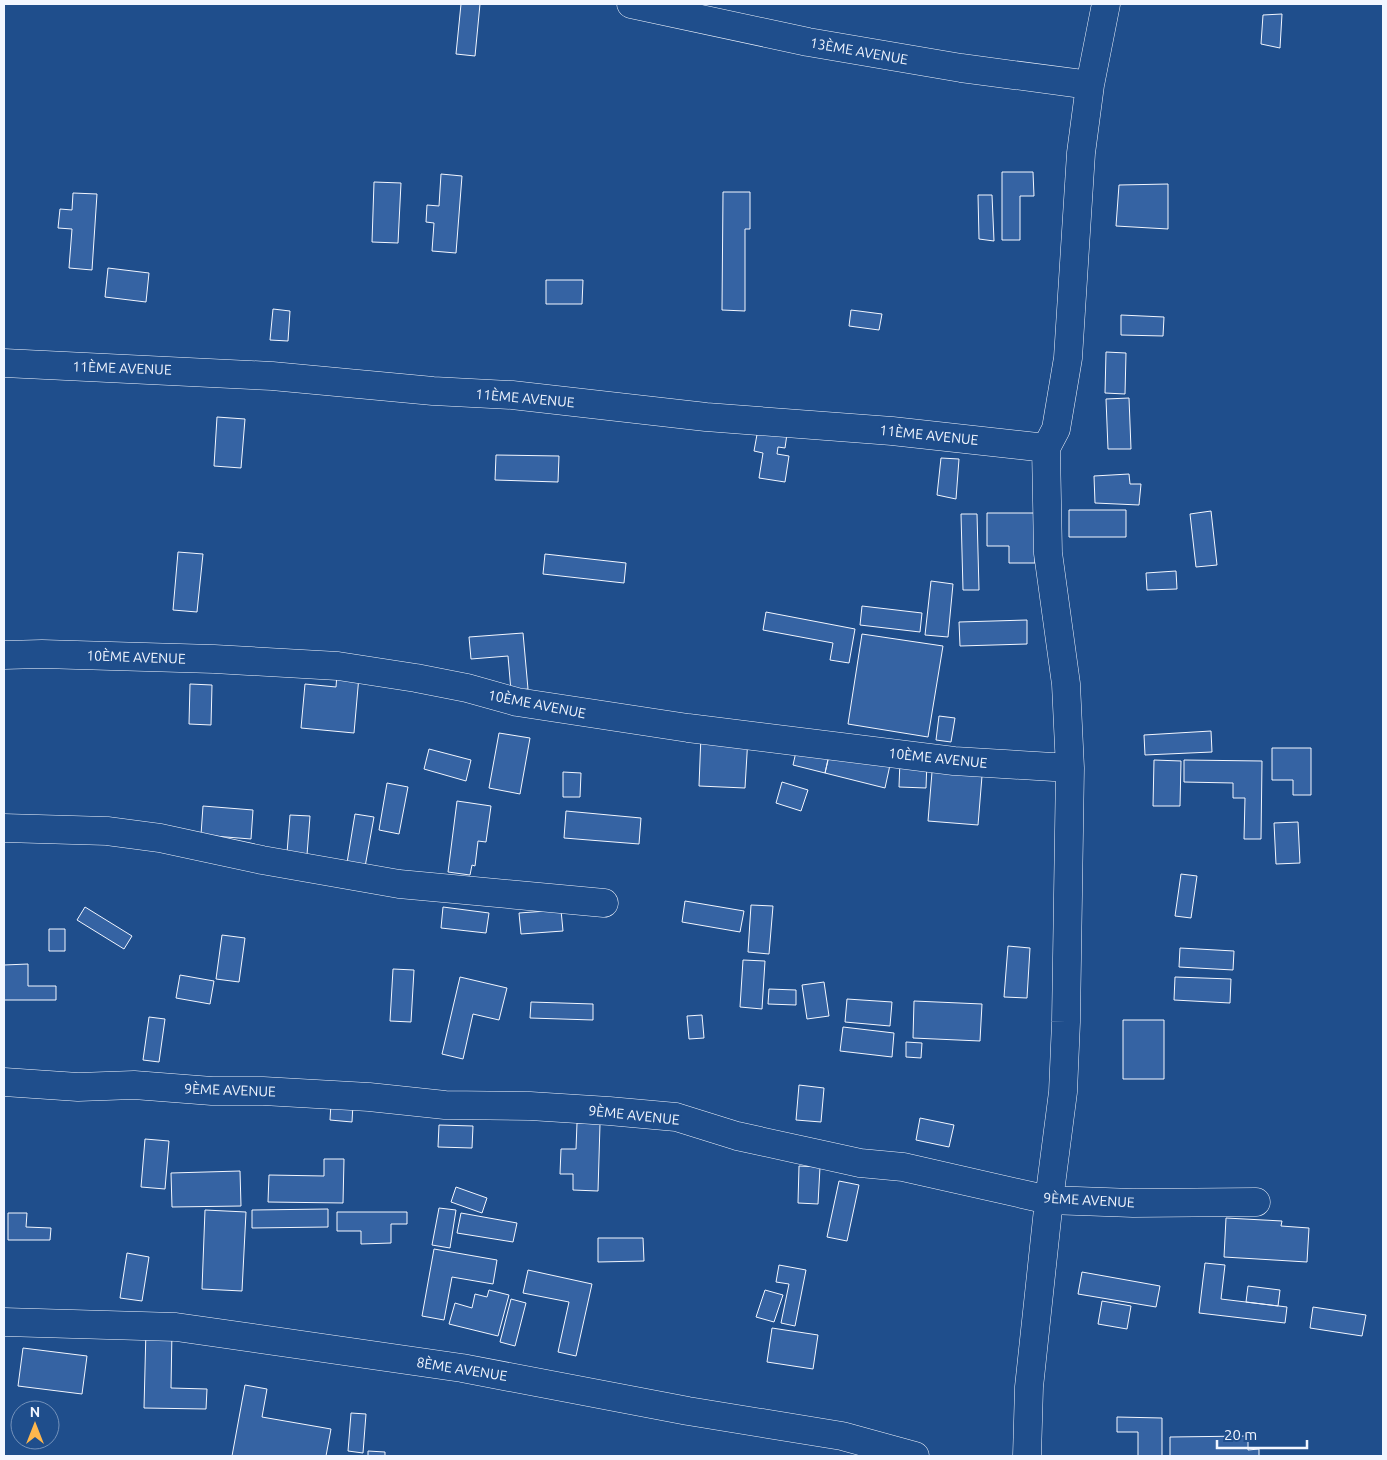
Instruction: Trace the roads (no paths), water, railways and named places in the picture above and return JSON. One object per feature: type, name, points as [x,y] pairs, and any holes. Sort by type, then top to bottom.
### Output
[{"type":"street","name":"13ÈME AVENUE","points":[[631,4],[808,42],[961,68],[1090,85]]},
{"type":"street","points":[[1027,1456],[1029,1387],[1048,1200],[1063,1092],[1070,768],[1066,684],[1048,553],[1046,448],[1056,429],[1068,358],[1082,153],[1090,85],[1106,4]]},
{"type":"street","name":"11ÈME AVENUE","points":[[4,363],[272,376],[433,392],[512,395],[706,417],[892,431],[1046,448]]},
{"type":"street","name":"10ÈME AVENUE","points":[[4,655],[42,654],[214,659],[338,666],[416,678],[517,702],[650,723],[954,761],[1070,768]]},
{"type":"street","points":[[4,828],[107,831],[160,838],[262,860],[399,884],[604,903]]},
{"type":"street","name":"9ÈME AVENUE","points":[[4,1082],[78,1087],[134,1085],[212,1091],[263,1091],[369,1097],[445,1105],[530,1106],[609,1110],[676,1118],[737,1136],[851,1161],[903,1167],[1048,1200],[1133,1203],[1256,1202]]},
{"type":"street","name":"8ÈME AVENUE","points":[[4,1322],[176,1327],[462,1368],[688,1411],[842,1436],[915,1456]]}]
